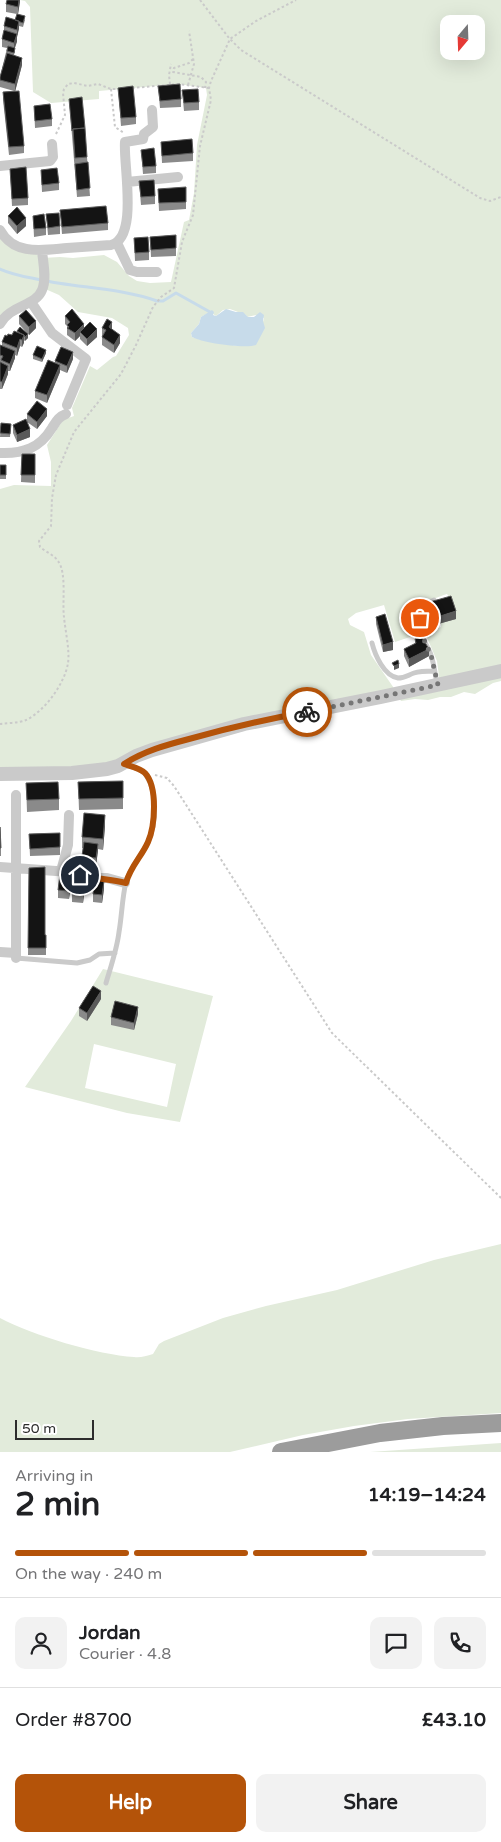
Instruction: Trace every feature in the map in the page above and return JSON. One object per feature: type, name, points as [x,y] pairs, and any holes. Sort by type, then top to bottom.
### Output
[{"type":"highway","points":[[281,1452],[380,1432],[501,1423]]},
{"type":"street","points":[[0,230],[5,238],[14,245],[24,249],[42,251],[107,245],[117,242],[124,231],[128,216],[126,141],[143,139],[144,134],[153,127],[152,110]]},
{"type":"street","points":[[0,166],[50,161],[53,157],[52,144]]},
{"type":"street","points":[[127,182],[178,177]]},
{"type":"street","points":[[117,242],[130,270],[157,272]]},
{"type":"street","points":[[0,324],[11,311],[31,302],[41,293],[43,281],[42,251]]},
{"type":"street","points":[[0,453],[40,449],[58,419],[66,410],[89,356],[52,333],[31,302]]},
{"type":"street","points":[[0,774],[90,772],[108,769],[124,764],[136,756],[152,750],[244,724],[501,671]]},
{"type":"street","points":[[0,952],[16,955],[16,795]]},
{"type":"street","points":[[61,871],[68,845],[69,815]]},
{"type":"street","points":[[0,867],[61,871],[90,878],[107,878],[126,883]]},
{"type":"lane","points":[[434,600],[424,608],[419,624],[422,638],[431,655],[438,685]]},
{"type":"lane","points":[[372,643],[377,657],[392,676],[401,678],[415,672],[434,671]]},
{"type":"lane","points":[[106,983],[120,931],[126,883],[131,868],[146,847],[152,832],[153,797],[150,784],[145,774],[124,764]]},
{"type":"lane","points":[[16,955],[77,963],[90,960],[99,954],[115,953]]},
{"type":"path","points":[[200,0],[230,39],[241,50],[480,198],[490,201],[501,197]]},
{"type":"path","points":[[0,724],[18,722],[31,717],[56,691],[66,668],[68,659],[66,628],[63,617],[61,567],[54,557],[43,550],[39,543],[51,526],[52,498],[56,475],[74,432],[83,419],[110,390],[121,374],[153,307],[161,297],[174,288],[182,242],[193,215],[200,143],[211,97],[209,88],[230,39],[256,21],[296,0]]},
{"type":"path","points":[[188,86],[194,64],[189,32]]},
{"type":"path","points":[[193,59],[173,70],[177,74],[204,79],[206,82],[205,88]]},
{"type":"path","points":[[170,85],[171,64]]},
{"type":"path","points":[[52,144],[65,115],[63,93],[66,85],[72,83],[85,86],[98,84],[111,90],[120,89]]},
{"type":"path","points":[[128,88],[170,85],[209,88]]},
{"type":"path","points":[[111,90],[116,127],[125,134],[126,141]]},
{"type":"path","points":[[145,774],[161,776],[172,783],[332,1032],[501,1198]]},
{"type":"green space","points":[[20,0],[501,0],[501,671],[440,685],[437,661],[425,633],[441,627],[449,597],[447,594],[426,603],[422,607],[417,618],[419,634],[395,642],[384,605],[356,613],[348,619],[350,625],[364,632],[371,655],[398,694],[338,705],[123,764],[0,773],[0,489],[14,485],[51,486],[51,462],[47,445],[63,420],[74,416],[72,408],[90,366],[97,370],[116,356],[129,335],[128,328],[112,318],[78,312],[59,295],[43,288],[0,323],[0,231],[42,258],[104,255],[117,262],[129,276],[137,281],[150,283],[171,282],[184,222],[189,220],[194,193],[197,145],[207,95],[206,88],[178,84],[99,91],[99,99],[51,103],[33,92],[30,7],[25,1]],"holes":[[[230,309],[247,317],[256,315],[264,318],[259,338],[238,346],[192,337],[191,333],[199,324],[201,317],[210,312],[216,316],[223,310]]]},
{"type":"green space","points":[[501,672],[501,681],[493,683],[475,694],[464,692],[451,697],[401,701],[398,696]]},
{"type":"green space","points":[[103,969],[213,996],[180,1122],[127,1113],[25,1087],[71,1021]],"holes":[[[94,1044],[176,1064],[167,1107],[85,1088]]]},
{"type":"green space","points":[[501,1244],[501,1413],[408,1419],[354,1426],[303,1435],[230,1452],[0,1452],[0,1318],[29,1331],[84,1348],[141,1357],[153,1354],[159,1344],[164,1341],[223,1318],[337,1290],[434,1260]]},
{"type":"green space","points":[[501,1443],[501,1452],[370,1452]]},
{"type":"water","points":[[226,309],[243,312],[248,317],[254,317],[260,312],[264,315],[265,328],[256,345],[224,345],[192,337],[191,333],[199,324],[201,317],[212,310],[214,312],[213,315],[216,316]]},
{"type":"building","points":[[7,0],[19,0],[18,7],[6,4]]},
{"type":"building","points":[[17,14],[25,16],[23,23],[15,20]]},
{"type":"building","points":[[6,17],[19,21],[17,30],[4,26]]},
{"type":"building","points":[[4,30],[17,34],[14,43],[2,39]]},
{"type":"building","points":[[8,46],[15,48],[14,53],[7,51]]},
{"type":"building","points":[[7,53],[22,58],[15,84],[0,80]]},
{"type":"building","points":[[180,84],[181,99],[160,101],[158,86]]},
{"type":"building","points":[[133,86],[136,117],[121,118],[118,88]]},
{"type":"building","points":[[198,89],[199,102],[184,103],[182,90]]},
{"type":"building","points":[[19,91],[24,146],[9,147],[3,92]]},
{"type":"building","points":[[82,97],[85,128],[73,129],[72,131],[69,99]]},
{"type":"building","points":[[50,104],[52,119],[35,121],[34,106]]},
{"type":"building","points":[[85,128],[87,157],[75,158],[73,129]]},
{"type":"building","points":[[192,139],[193,153],[162,156],[161,142]]},
{"type":"building","points":[[154,148],[156,166],[143,167],[141,150]]},
{"type":"building","points":[[88,162],[90,188],[77,190],[75,164]]},
{"type":"building","points":[[26,167],[28,198],[12,199],[10,169]]},
{"type":"building","points":[[57,168],[59,183],[42,185],[41,170]]},
{"type":"building","points":[[154,180],[155,196],[141,197],[139,181]]},
{"type":"building","points":[[186,187],[186,202],[159,203],[158,189]]},
{"type":"building","points":[[106,206],[108,223],[62,227],[60,210]]},
{"type":"building","points":[[17,207],[26,218],[17,226],[8,216]]},
{"type":"building","points":[[59,213],[60,226],[48,228],[46,214]]},
{"type":"building","points":[[44,214],[46,228],[34,229],[33,216]]},
{"type":"building","points":[[176,235],[176,248],[151,250],[150,237]]},
{"type":"building","points":[[148,237],[149,252],[135,253],[134,238]]},
{"type":"building","points":[[72,309],[84,324],[75,333],[67,328],[70,322],[65,316]]},
{"type":"building","points":[[26,310],[36,321],[29,327],[19,316]]},
{"type":"building","points":[[107,319],[112,322],[109,327],[120,335],[114,345],[102,337],[106,330],[102,328]]},
{"type":"building","points":[[90,322],[97,329],[87,339],[80,332]]},
{"type":"building","points":[[20,327],[28,334],[25,337],[17,331]]},
{"type":"building","points":[[14,331],[24,335],[22,340],[20,339],[17,348],[2,342],[5,335],[12,335]]},
{"type":"building","points":[[0,345],[15,351],[10,364],[1,360],[3,356],[0,355]]},
{"type":"building","points":[[37,346],[46,350],[42,359],[33,355]]},
{"type":"building","points":[[61,347],[73,352],[67,366],[55,361]]},
{"type":"building","points":[[48,360],[60,365],[47,395],[35,391]]},
{"type":"building","points":[[0,362],[8,366],[2,382],[0,381]]},
{"type":"building","points":[[37,401],[47,409],[37,422],[27,414]]},
{"type":"building","points":[[26,419],[30,429],[17,435],[13,425]]},
{"type":"building","points":[[1,423],[11,424],[10,434],[0,433]]},
{"type":"building","points":[[22,454],[35,454],[35,475],[21,475]]},
{"type":"building","points":[[0,465],[6,465],[6,475],[0,475]]},
{"type":"building","points":[[451,596],[456,611],[431,619],[426,603]]},
{"type":"building","points":[[385,614],[393,642],[383,645],[376,617]]},
{"type":"building","points":[[421,636],[429,649],[409,659],[404,649],[416,643],[415,639]]},
{"type":"building","points":[[398,660],[399,664],[394,666],[392,663]]},
{"type":"building","points":[[123,781],[123,798],[79,799],[78,782]]},
{"type":"building","points":[[58,782],[59,799],[27,800],[26,783]]},
{"type":"building","points":[[84,813],[105,815],[103,839],[82,837]]},
{"type":"building","points":[[60,833],[60,847],[30,849],[29,834]]},
{"type":"building","points":[[84,842],[98,844],[96,858],[82,856]]},
{"type":"building","points":[[45,867],[46,948],[28,948],[29,868]]},
{"type":"building","points":[[60,874],[71,875],[69,891],[58,890]]},
{"type":"building","points":[[75,878],[85,879],[83,895],[72,894]]},
{"type":"building","points":[[95,880],[104,881],[102,895],[93,894]]},
{"type":"building","points":[[93,986],[101,991],[87,1013],[79,1008]]},
{"type":"building","points":[[115,1001],[138,1007],[134,1023],[111,1017]]},
{"type":"waterway","points":[[0,269],[55,283],[129,293],[157,301]]},
{"type":"waterway","points":[[158,301],[163,301],[176,293],[210,312]]},
{"type":"way so far","points":[[307,712],[438,685],[431,655],[420,631],[420,618]]},
{"type":"route","points":[[80,875],[90,878],[107,878],[126,883],[131,868],[149,839],[152,832],[154,811],[153,794],[147,776],[138,769],[124,764],[131,758],[194,737],[260,720],[307,712]]}]
